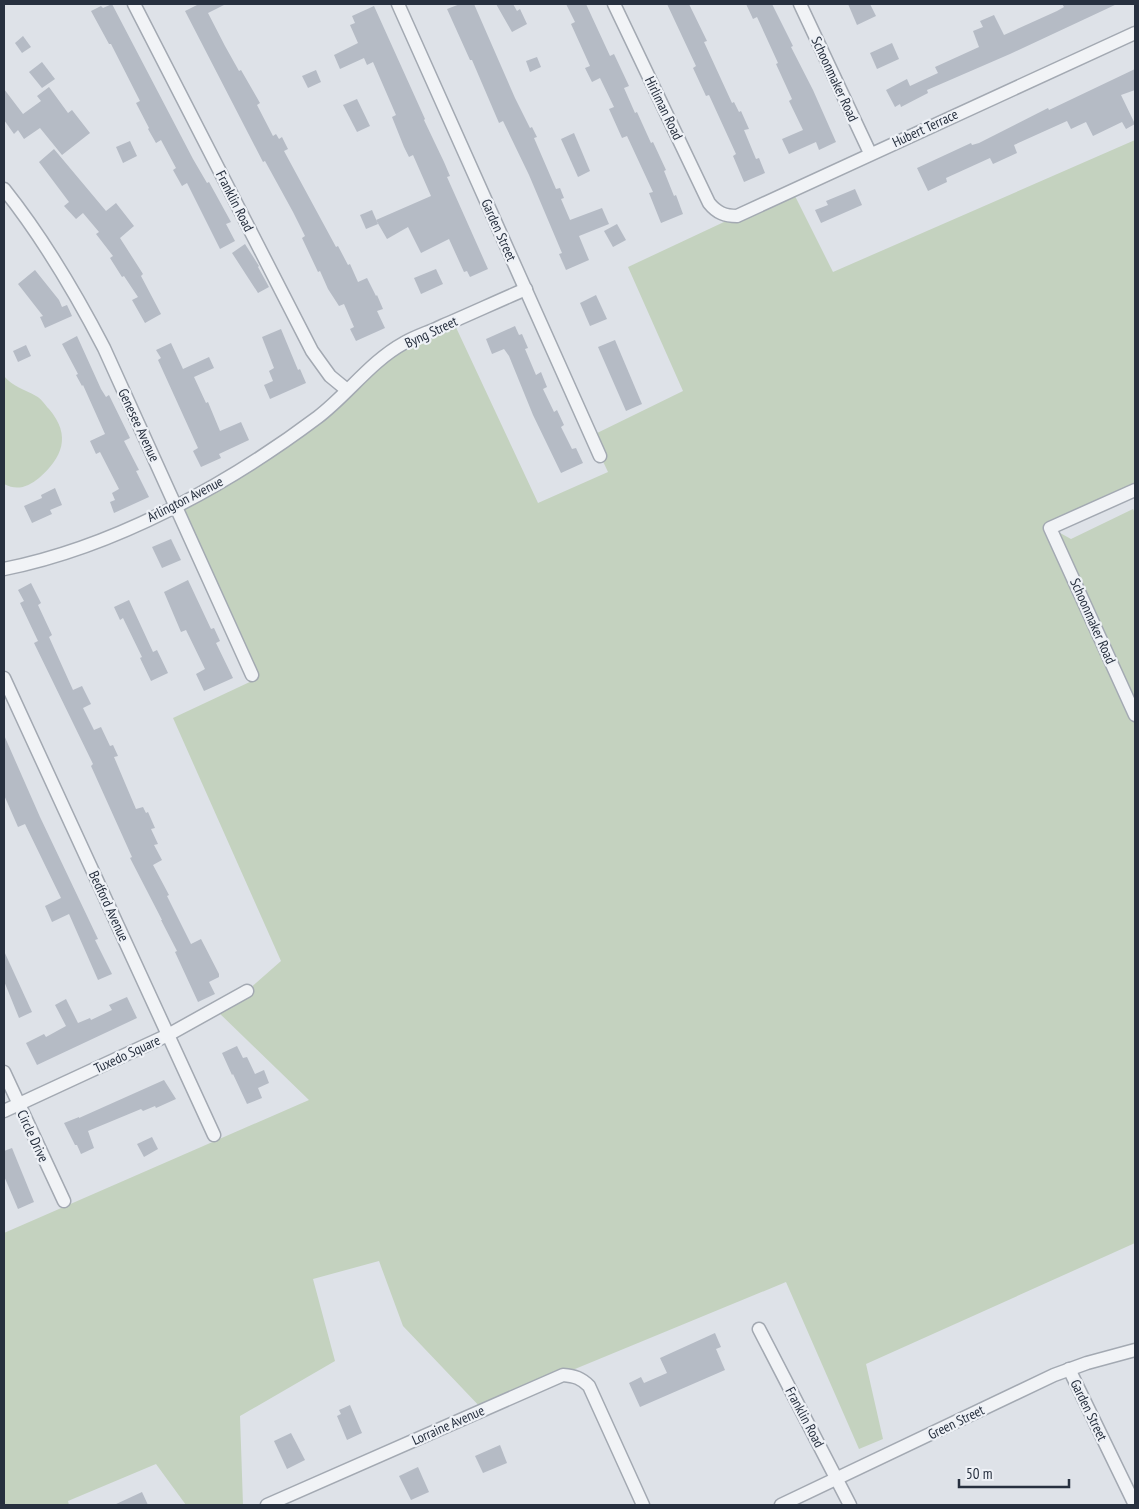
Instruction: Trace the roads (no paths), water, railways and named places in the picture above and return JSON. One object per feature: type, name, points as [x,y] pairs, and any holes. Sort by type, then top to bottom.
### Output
[{"type":"street","name":"Franklin Road","points":[[134,4],[312,351],[330,376],[347,390]]},
{"type":"street","name":"Garden Street","points":[[398,4],[600,456]]},
{"type":"street","name":"Hirliman Road","points":[[614,4],[709,204],[715,211]]},
{"type":"street","name":"Schoonmaker Road","points":[[800,4],[870,154]]},
{"type":"street","name":"Hubert Terrace","points":[[715,211],[727,216],[738,216],[1135,32]]},
{"type":"street","name":"Genesee Avenue","points":[[4,189],[55,260],[83,307],[104,348],[252,675]]},
{"type":"street","name":"Byng Street","points":[[347,390],[381,358],[404,343],[526,289]]},
{"type":"street","name":"Arlington Avenue","points":[[4,569],[32,563],[77,548],[121,531],[176,506],[274,449],[320,415],[347,390]]},
{"type":"street","name":"Schoonmaker Road","points":[[1135,490],[1050,528],[1130,698],[1135,715]]},
{"type":"street","name":"Bedford Avenue","points":[[4,678],[214,1135]]},
{"type":"street","name":"Tuxedo Square","points":[[4,1111],[168,1035],[247,991]]},
{"type":"street","name":"Circle Drive","points":[[4,1072],[64,1201]]},
{"type":"street","name":"Franklin Road","points":[[759,1328],[850,1505]]},
{"type":"street","name":"Green Street","points":[[781,1505],[1069,1369],[1135,1350]]},
{"type":"street","name":"Garden Street","points":[[1069,1369],[1135,1505]]},
{"type":"street","name":"Lorraine Avenue","points":[[267,1505],[563,1375],[581,1379],[589,1386],[643,1505]]}]
